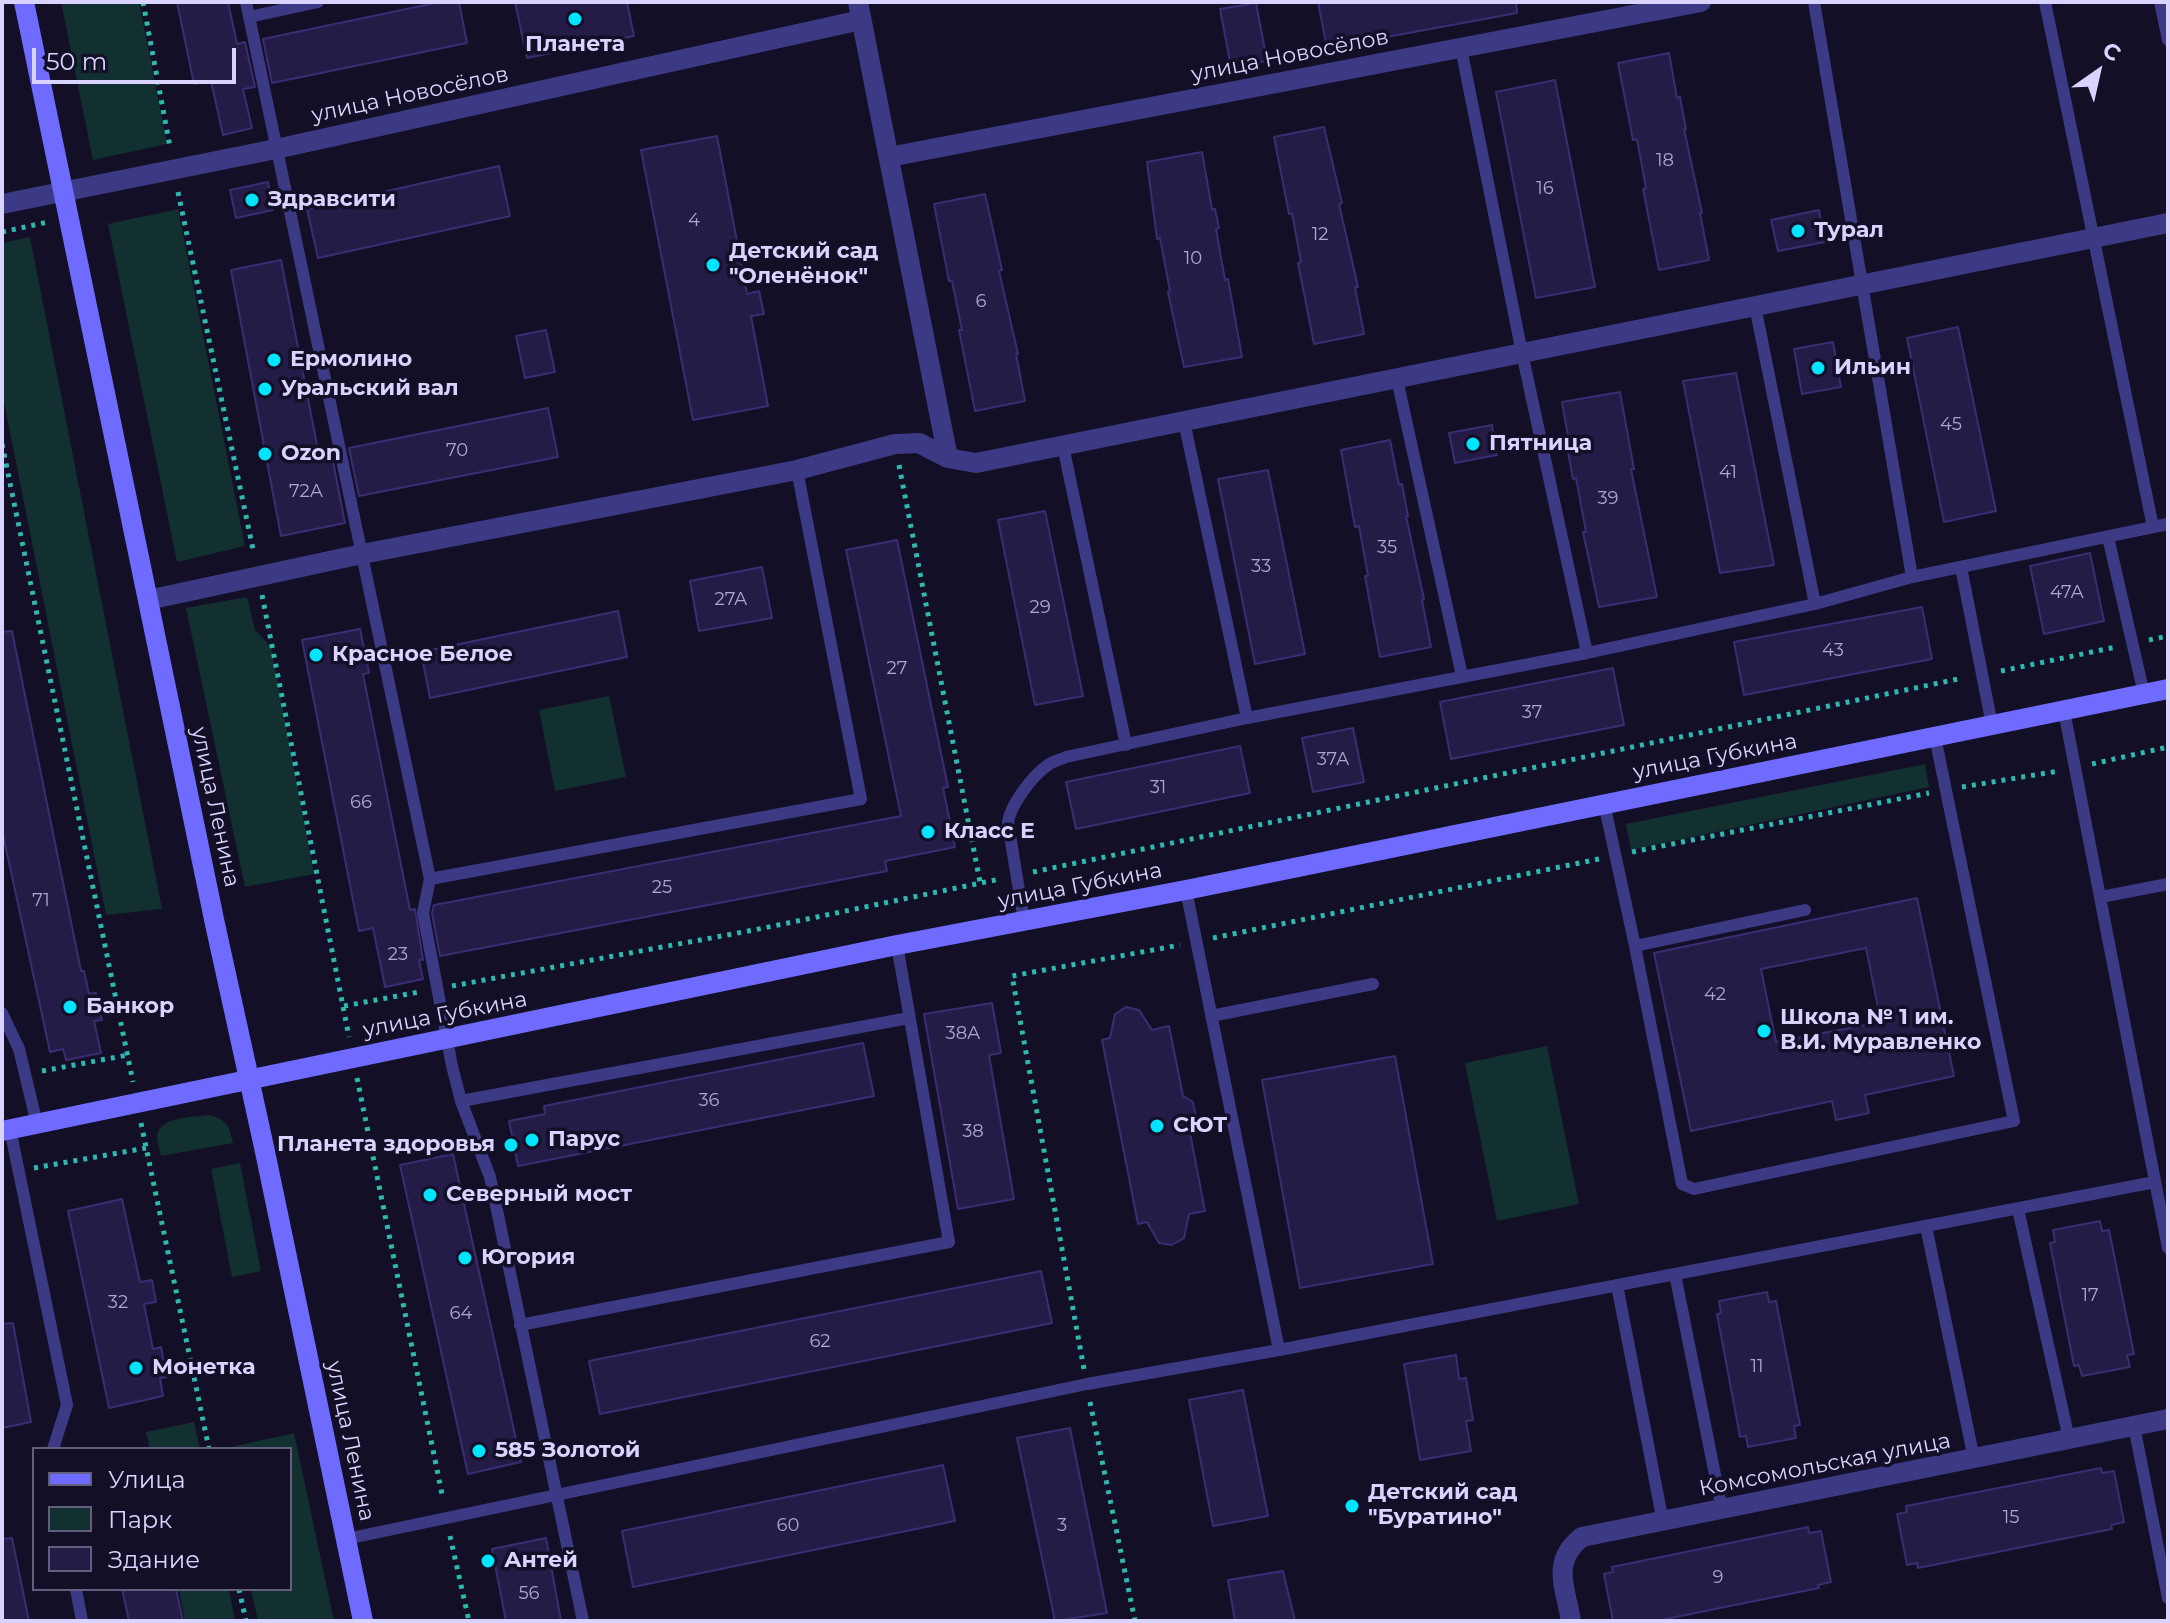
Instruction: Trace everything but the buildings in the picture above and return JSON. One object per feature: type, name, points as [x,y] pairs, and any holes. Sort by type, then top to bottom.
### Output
[{"type":"street","name":"улица Ленина","points":[[24,2],[363,1621]]},
{"type":"street","name":"улица Новосёлов","points":[[889,157],[1701,2]]},
{"type":"street","name":"улица Новосёлов","points":[[2,204],[276,149],[860,11]]},
{"type":"street","points":[[860,11],[948,458]]},
{"type":"street","points":[[148,600],[362,554],[797,470],[895,444],[919,443],[948,458],[976,463],[2168,223]]},
{"type":"street","name":"улица Губкина","points":[[6,1130],[897,945],[1186,890],[2168,689]]},
{"type":"street","name":"Комсомольская улица","points":[[1571,1621],[1562,1559],[1569,1547],[1582,1537],[2168,1419]]},
{"type":"lane","points":[[246,2],[430,879],[423,913],[437,988],[461,1101],[490,1177],[583,1621]]},
{"type":"lane","points":[[249,17],[318,2]]},
{"type":"lane","points":[[1814,2],[1912,577]]},
{"type":"lane","points":[[2045,2],[2153,527]]},
{"type":"lane","points":[[2160,2],[2168,40]]},
{"type":"lane","points":[[1461,48],[1522,353],[1587,653]]},
{"type":"lane","points":[[1755,306],[1815,604]]},
{"type":"lane","points":[[1397,379],[1462,676]]},
{"type":"lane","points":[[1184,421],[1247,718]]},
{"type":"lane","points":[[1063,446],[1126,745]]},
{"type":"lane","points":[[430,879],[861,799],[797,470]]},
{"type":"lane","points":[[1024,921],[1008,823],[1013,804],[1047,765],[1066,757],[1247,718],[1587,653],[1815,604],[1912,577],[2168,524]]},
{"type":"lane","points":[[2108,537],[2144,694]]},
{"type":"lane","points":[[1961,567],[1992,725]]},
{"type":"lane","points":[[2064,711],[2168,1248]]},
{"type":"lane","points":[[1604,803],[1682,1184],[1694,1189],[2014,1121],[1935,737]]},
{"type":"lane","points":[[2101,897],[2168,884]]},
{"type":"lane","points":[[1186,890],[1279,1350]]},
{"type":"lane","points":[[1635,946],[1805,910]]},
{"type":"lane","points":[[520,1325],[949,1242],[897,945]]},
{"type":"lane","points":[[1211,1016],[1373,984]]},
{"type":"lane","points":[[2,1013],[27,1074],[37,1124]]},
{"type":"lane","points":[[461,1101],[909,1018]]},
{"type":"lane","points":[[6,1130],[18,1171],[67,1405],[54,1447]]},
{"type":"lane","points":[[346,1539],[1087,1384],[2155,1182]]},
{"type":"lane","points":[[2018,1209],[2069,1439]]},
{"type":"lane","points":[[1926,1226],[1974,1459]]},
{"type":"lane","points":[[1675,1274],[1722,1510]]},
{"type":"lane","points":[[1617,1285],[1663,1522]]},
{"type":"lane","points":[[2134,1426],[2168,1598]]},
{"type":"lane","points":[[76,1591],[82,1621]]},
{"type":"path","points":[[143,2],[353,1058],[469,1621]]},
{"type":"path","points":[[2,232],[67,217]]},
{"type":"path","points":[[2,444],[209,1447]]},
{"type":"path","points":[[895,444],[980,882]]},
{"type":"path","points":[[344,1006],[754,930],[2168,636]]},
{"type":"path","points":[[1135,1621],[1087,1384],[1012,976],[1196,942],[1946,789],[2075,768],[2168,747]]},
{"type":"path","points":[[27,1074],[128,1055]]},
{"type":"path","points":[[18,1171],[146,1148]]},
{"type":"path","points":[[239,1591],[246,1621]]},
{"type":"green space","points":[[61,2],[139,2],[167,144],[93,160]]},
{"type":"green space","points":[[178,209],[245,546],[177,562],[108,224]]},
{"type":"green space","points":[[30,237],[162,909],[106,915],[2,392],[2,243]]},
{"type":"green space","points":[[247,597],[255,630],[271,647],[314,874],[245,887],[186,608]]},
{"type":"green space","points":[[609,696],[626,777],[555,791],[539,710]]},
{"type":"green space","points":[[1925,764],[1929,787],[1631,850],[1626,824]]},
{"type":"green space","points":[[1547,1046],[1579,1204],[1497,1221],[1465,1063]]},
{"type":"green space","points":[[210,1115],[226,1124],[233,1143],[161,1156],[157,1136],[159,1129],[171,1121]]},
{"type":"green space","points":[[240,1163],[261,1271],[232,1277],[211,1169]]},
{"type":"green space","points":[[194,1422],[200,1447],[150,1447],[146,1432]]},
{"type":"green space","points":[[294,1433],[334,1621],[258,1621],[251,1591],[292,1591],[292,1447],[231,1447]]},
{"type":"green space","points":[[179,1591],[229,1591],[235,1621],[185,1621]]},
{"type":"place","name":"Планета","points":[[575,19]]},
{"type":"place","name":"Здравсити","points":[[252,200]]},
{"type":"place","name":"Турал","points":[[1798,231]]},
{"type":"place","name":"Детский сад \"Оленёнок\"","points":[[713,265]]},
{"type":"place","name":"Ермолино","points":[[274,360]]},
{"type":"place","name":"Ильин","points":[[1818,368]]},
{"type":"place","name":"Уральский вал","points":[[265,389]]},
{"type":"place","name":"Пятница","points":[[1473,444]]},
{"type":"place","name":"Ozon","points":[[265,454]]},
{"type":"place","name":"Красное Белое","points":[[316,655]]},
{"type":"place","name":"Класс Е","points":[[928,832]]},
{"type":"place","name":"Банкор","points":[[70,1007]]},
{"type":"place","name":"Школа № 1 им. В.И. Муравленко","points":[[1764,1031]]},
{"type":"place","name":"СЮТ","points":[[1157,1126]]},
{"type":"place","name":"Парус","points":[[532,1140]]},
{"type":"place","name":"Планета здоровья","points":[[511,1145]]},
{"type":"place","name":"Северный мост","points":[[430,1195]]},
{"type":"place","name":"Югория","points":[[465,1258]]},
{"type":"place","name":"Монетка","points":[[136,1368]]},
{"type":"place","name":"585 Золотой","points":[[479,1451]]},
{"type":"place","name":"Детский сад \"Буратино\"","points":[[1352,1506]]},
{"type":"place","name":"Антей","points":[[488,1561]]}]
